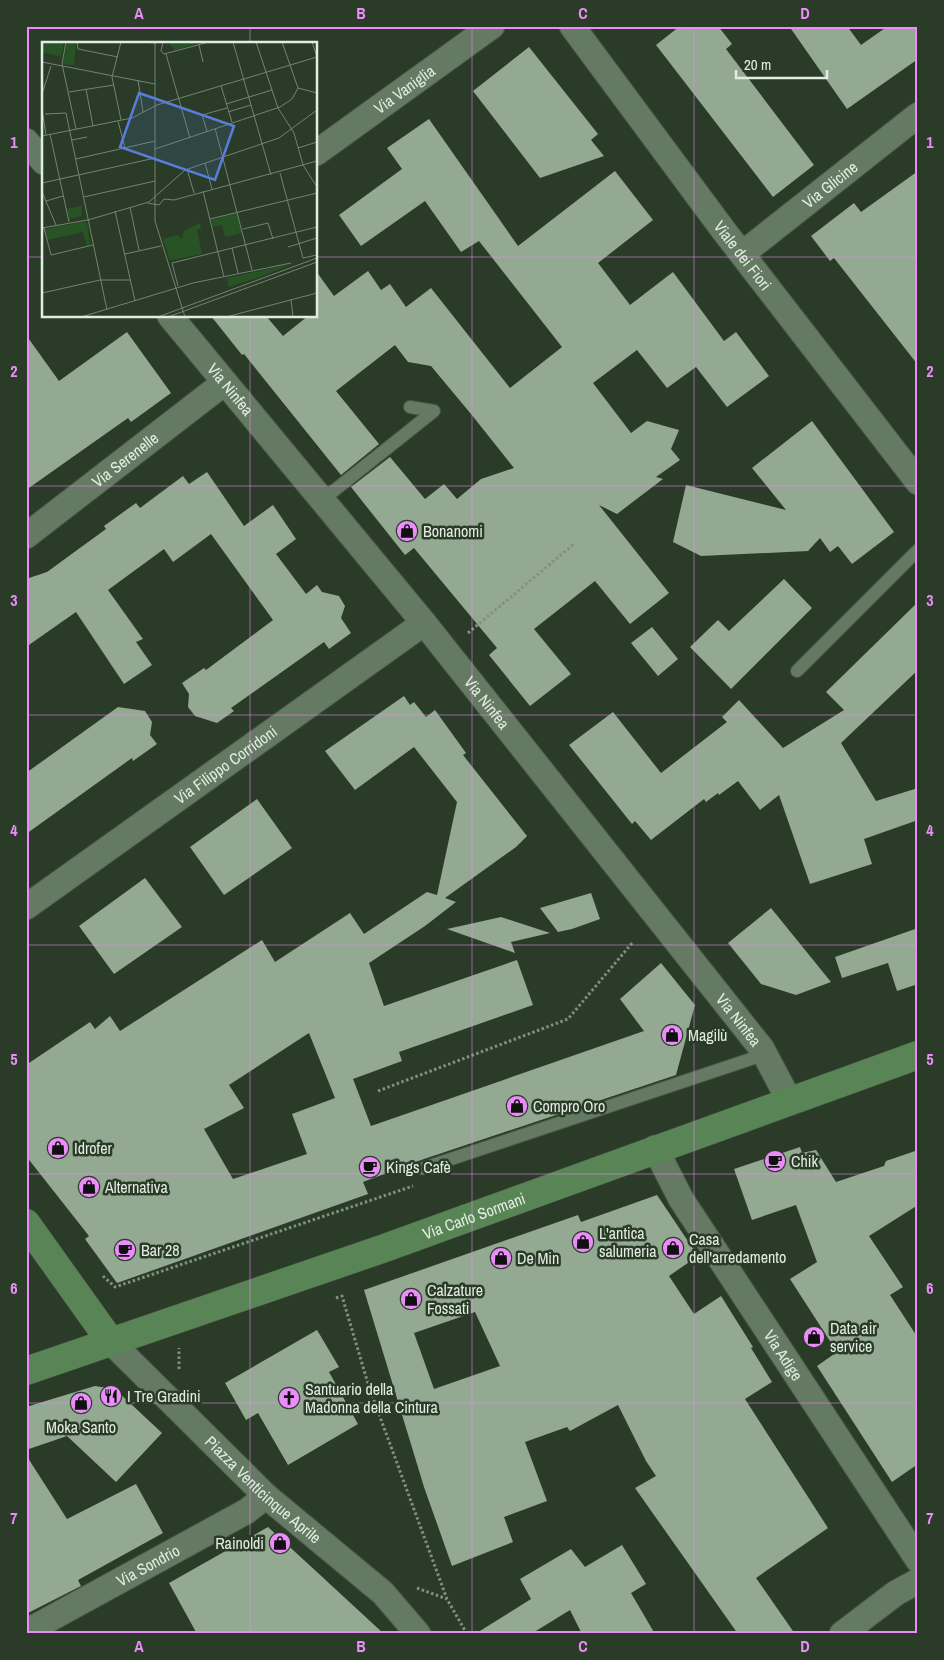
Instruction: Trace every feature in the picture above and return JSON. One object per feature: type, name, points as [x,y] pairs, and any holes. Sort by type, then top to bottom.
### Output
[{"type":"main road","name":"Via Carlo Sormani","points":[[26,1371],[382,1249],[655,1148],[918,1054]]},
{"type":"main road","points":[[26,1224],[111,1342]]},
{"type":"street","name":"Via Vaniglia","points":[[318,152],[492,26]]},
{"type":"street","name":"Viale dei Fiori","points":[[572,26],[742,254],[918,482]]},
{"type":"street","name":"Via Glicine","points":[[742,254],[918,115]]},
{"type":"street","points":[[26,141],[42,160]]},
{"type":"street","name":"Via Ninfea","points":[[172,318],[321,501],[424,623],[766,1054],[789,1100]]},
{"type":"street","name":"Via Serenelle","points":[[26,536],[224,383]]},
{"type":"street","name":"Via Filippo Corridoni","points":[[26,907],[424,623]]},
{"type":"street","name":"Via Adige","points":[[655,1148],[681,1199],[918,1560]]},
{"type":"street","name":"Piazza Venticinque Aprile","points":[[111,1342],[266,1496],[383,1593],[418,1634]]},
{"type":"street","name":"Via Sondrio","points":[[26,1632],[247,1511],[266,1496]]},
{"type":"street","points":[[842,1634],[896,1593],[918,1581]]},
{"type":"lane","points":[[321,501],[434,412],[410,407]]},
{"type":"lane","points":[[798,671],[918,550]]},
{"type":"lane","points":[[424,1168],[766,1054]]},
{"type":"path","points":[[473,629],[574,544]]},
{"type":"path","points":[[378,1092],[568,1019],[633,942]]},
{"type":"path","points":[[102,1275],[115,1287],[426,1181],[424,1168]]},
{"type":"path","points":[[333,1299],[342,1296],[369,1387],[447,1599],[467,1634]]},
{"type":"path","points":[[179,1342],[179,1378]]},
{"type":"path","points":[[411,1586],[447,1599]]},
{"type":"building","points":[[680,26],[718,26],[732,44],[726,49],[814,165],[773,197],[656,45]]},
{"type":"building","points":[[789,26],[847,26],[861,45],[888,26],[918,26],[918,59],[847,109]]},
{"type":"building","points":[[529,47],[598,134],[591,140],[604,156],[540,178],[473,91]]},
{"type":"building","points":[[429,119],[518,246],[615,171],[653,220],[598,263],[630,305],[673,272],[724,341],[736,332],[769,376],[727,407],[696,367],[667,388],[637,350],[593,383],[631,433],[647,421],[679,430],[671,449],[680,460],[656,477],[663,479],[617,514],[599,505],[669,593],[630,624],[595,581],[534,629],[571,674],[530,706],[489,655],[497,648],[414,548],[405,555],[351,487],[390,457],[425,499],[444,484],[457,499],[481,479],[514,468],[471,414],[431,366],[408,362],[395,345],[336,391],[379,444],[341,475],[244,354],[242,355],[213,318],[268,318],[283,336],[306,318],[318,318],[318,274],[334,296],[368,271],[381,290],[390,284],[406,307],[431,288],[510,388],[562,347],[479,241],[461,252],[425,201],[361,246],[339,215],[402,169],[387,148]]},
{"type":"building","points":[[918,171],[918,365],[834,258],[830,261],[811,236],[854,203],[861,212]]},
{"type":"building","points":[[127,332],[171,393],[131,422],[128,418],[26,490],[26,335],[59,381]]},
{"type":"building","points":[[812,421],[894,532],[852,564],[838,546],[830,552],[820,538],[808,551],[701,556],[673,542],[686,485],[786,510],[752,468]]},
{"type":"building","points":[[207,472],[244,526],[273,505],[296,539],[276,554],[306,594],[317,585],[322,592],[339,596],[345,606],[341,618],[351,633],[329,649],[324,642],[231,708],[234,711],[217,723],[195,716],[188,707],[189,694],[182,683],[204,668],[206,670],[273,620],[211,534],[173,562],[164,549],[108,590],[143,639],[136,642],[152,665],[124,684],[76,612],[26,647],[26,579],[47,572],[106,529],[104,526],[136,503],[140,508],[183,476],[189,484]]},
{"type":"building","points":[[784,579],[812,608],[731,689],[690,647],[718,620],[729,631]]},
{"type":"building","points":[[918,602],[918,670],[841,743],[876,801],[918,788],[918,820],[864,839],[872,864],[810,884],[779,795],[760,810],[738,781],[706,802],[704,799],[651,840],[635,821],[632,824],[569,745],[613,712],[661,773],[727,722],[722,717],[739,700],[783,748],[844,710],[826,692]]},
{"type":"building","points":[[652,627],[678,659],[658,676],[631,643]]},
{"type":"building","points":[[404,696],[410,705],[414,702],[426,717],[435,710],[466,753],[463,755],[527,836],[516,847],[445,898],[456,902],[425,926],[369,963],[384,1006],[517,960],[533,1005],[399,1052],[402,1061],[353,1079],[371,1126],[644,1031],[620,999],[661,963],[695,1005],[676,1075],[421,1160],[363,1182],[368,1194],[117,1283],[85,1239],[89,1236],[26,1156],[26,1065],[90,1022],[95,1029],[110,1016],[120,1031],[262,940],[275,962],[350,913],[364,934],[427,892],[437,895],[457,802],[414,747],[355,790],[325,751]],"holes":[[[309,1033],[335,1098],[292,1114],[307,1154],[233,1179],[204,1129],[244,1108],[229,1085]]]},
{"type":"building","points":[[118,707],[145,711],[152,722],[150,735],[157,744],[133,761],[132,758],[26,834],[26,773]]},
{"type":"building","points":[[257,799],[292,848],[224,895],[190,847]]},
{"type":"building","points":[[145,878],[182,927],[114,974],[79,926]]},
{"type":"building","points":[[591,893],[600,919],[572,929],[558,932],[540,908]]},
{"type":"building","points":[[771,908],[831,982],[796,995],[761,984],[728,943]]},
{"type":"building","points":[[501,917],[550,933],[511,942],[515,953],[447,929]]},
{"type":"building","points":[[918,928],[918,984],[897,991],[888,963],[842,978],[835,957]]},
{"type":"building","points":[[800,1147],[802,1153],[816,1150],[836,1182],[884,1166],[886,1161],[918,1150],[918,1205],[869,1236],[903,1287],[890,1295],[918,1338],[918,1464],[892,1482],[817,1366],[837,1352],[790,1279],[817,1262],[796,1205],[752,1220],[734,1169]]},
{"type":"building","points":[[657,1195],[698,1256],[669,1276],[694,1314],[721,1296],[753,1347],[751,1348],[772,1382],[745,1399],[828,1528],[756,1578],[795,1634],[738,1634],[635,1488],[656,1476],[646,1461],[618,1405],[570,1431],[567,1427],[525,1442],[547,1501],[504,1517],[513,1542],[452,1566],[424,1487],[364,1290],[578,1215],[581,1222]],"holes":[[[475,1312],[500,1366],[434,1389],[414,1333]]]},
{"type":"building","name":"Santuario della Madonna della Cintura","points":[[317,1330],[339,1367],[329,1372],[358,1424],[288,1465],[258,1413],[246,1420],[225,1383]]},
{"type":"building","points":[[95,1386],[115,1389],[162,1433],[116,1482],[67,1436],[26,1450],[26,1407]]},
{"type":"building","points":[[26,1455],[67,1519],[136,1484],[163,1533],[78,1580],[81,1586],[26,1614]]},
{"type":"building","points":[[268,1527],[384,1634],[197,1634],[169,1583]]},
{"type":"building","points":[[622,1545],[646,1584],[631,1593],[655,1634],[582,1634],[570,1610],[531,1634],[475,1634],[531,1599],[520,1579],[571,1549],[585,1567]]},
{"type":"place","name":"Bonanomi","points":[[407,531]]},
{"type":"place","name":"Magilù","points":[[672,1035]]},
{"type":"place","name":"Compro Oro","points":[[517,1106]]},
{"type":"place","name":"Idrofer","points":[[58,1148]]},
{"type":"place","name":"Chik","points":[[775,1161]]},
{"type":"place","name":"Kings Cafè","points":[[370,1167]]},
{"type":"place","name":"Alternativa","points":[[89,1187]]},
{"type":"place","name":"L'antica salumeria","points":[[583,1242]]},
{"type":"place","name":"Casa dell'arredamento","points":[[673,1248]]},
{"type":"place","name":"Bar 28","points":[[125,1250]]},
{"type":"place","name":"De Min","points":[[501,1258]]},
{"type":"place","name":"Calzature Fossati","points":[[411,1299]]},
{"type":"place","name":"Data air service","points":[[814,1337]]},
{"type":"place","name":"I Tre Gradini","points":[[111,1396]]},
{"type":"place","name":"Santuario della Madonna della Cintura","points":[[289,1398]]},
{"type":"place","name":"Moka Santo","points":[[81,1403]]},
{"type":"place","name":"Rainoldi","points":[[280,1543]]}]
